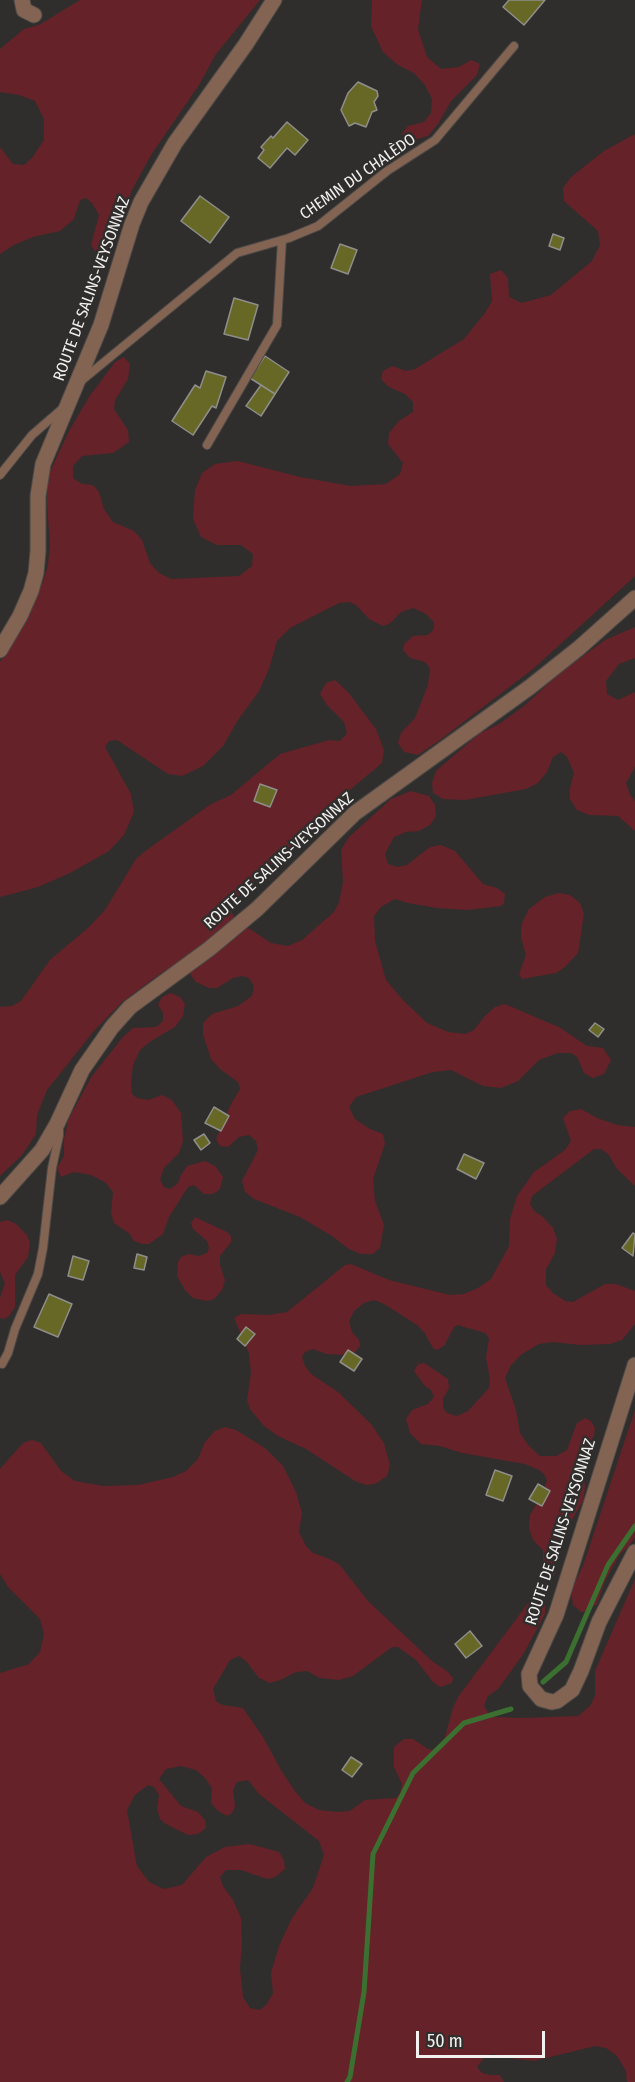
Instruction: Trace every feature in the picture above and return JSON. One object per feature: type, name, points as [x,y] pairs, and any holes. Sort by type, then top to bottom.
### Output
[{"type":"street","points":[[22,0],[24,10],[34,15]]},
{"type":"street","name":"ROUTE DE SALINS-VEYSONNAZ","points":[[0,650],[20,616],[31,591],[38,551],[40,473],[101,325],[141,202],[175,142],[246,44],[274,0]]},
{"type":"street","name":"ROUTE DE SALINS-VEYSONNAZ","points":[[0,1197],[38,1156],[57,1124],[94,1050],[130,1007],[209,949],[257,909],[355,813],[530,687],[579,648],[635,598]]},
{"type":"street","name":"ROUTE DE SALINS-VEYSONNAZ","points":[[635,1365],[610,1438],[560,1606],[529,1674],[530,1686],[541,1699],[557,1701],[572,1690],[610,1598],[635,1552]]},
{"type":"lane","name":"CHEMIN DU CHALÈDO","points":[[77,383],[237,253],[282,240],[318,226],[387,171],[435,140],[514,46]]},
{"type":"lane","points":[[207,446],[277,325],[282,240]]},
{"type":"lane","points":[[0,475],[32,435],[63,408],[66,410]]},
{"type":"lane","points":[[2,1364],[38,1274],[52,1168],[59,1136],[57,1124]]},
{"type":"shaded area","points":[[80,0],[260,0],[216,54],[199,85],[151,155],[132,190],[114,238],[103,251],[95,251],[91,245],[99,215],[86,198],[80,200],[74,219],[60,231],[33,237],[0,254],[0,147],[13,164],[24,165],[32,158],[44,140],[44,119],[35,101],[19,95],[0,92],[0,49],[24,29],[39,25]]},
{"type":"shaded area","points":[[372,0],[422,0],[418,29],[427,57],[441,69],[459,67],[471,60],[480,64],[477,75],[451,101],[428,136],[407,142],[402,134],[408,126],[424,122],[431,113],[432,99],[425,85],[414,73],[398,65],[383,52],[371,26]]},
{"type":"shaded area","points":[[635,134],[635,576],[533,669],[418,755],[404,752],[398,743],[401,733],[415,718],[428,685],[430,668],[425,662],[410,658],[403,650],[404,644],[413,636],[428,635],[434,629],[434,622],[426,614],[413,608],[401,612],[389,624],[383,626],[369,619],[356,605],[349,602],[339,603],[290,628],[277,641],[269,669],[259,691],[223,746],[203,766],[182,776],[168,774],[117,740],[109,741],[105,747],[131,794],[134,812],[124,835],[109,851],[70,873],[38,887],[0,897],[0,662],[43,582],[48,565],[50,544],[47,478],[69,431],[89,397],[115,362],[124,357],[130,364],[128,379],[115,400],[114,409],[128,430],[129,442],[113,453],[82,456],[73,466],[73,478],[82,484],[93,485],[99,492],[104,509],[113,522],[134,531],[142,540],[150,563],[159,573],[171,579],[239,576],[252,566],[253,554],[241,545],[217,545],[201,537],[193,519],[195,490],[202,473],[215,464],[238,461],[300,477],[351,486],[386,484],[400,474],[403,463],[388,444],[389,433],[399,421],[413,412],[413,402],[405,394],[389,387],[381,379],[383,371],[392,366],[406,371],[415,369],[464,339],[492,301],[490,274],[501,270],[508,278],[509,297],[522,303],[551,295],[592,261],[600,245],[598,231],[564,201],[563,188],[571,177],[604,151]]},
{"type":"shaded area","points":[[635,627],[635,658],[619,664],[606,681],[607,694],[618,700],[635,692],[635,767],[626,783],[635,801],[635,831],[618,816],[589,815],[577,810],[570,799],[574,773],[567,757],[561,752],[553,757],[547,772],[538,783],[526,789],[465,800],[443,799],[433,793],[432,783],[436,771],[480,733],[499,724],[524,706],[559,674],[605,640]]},
{"type":"shaded area","points":[[335,680],[348,692],[376,729],[384,750],[382,763],[326,810],[244,891],[232,905],[235,919],[271,943],[288,946],[302,940],[334,912],[339,902],[343,882],[341,850],[349,837],[391,799],[411,791],[429,796],[435,805],[436,816],[430,825],[419,831],[406,832],[394,837],[385,854],[388,864],[397,867],[407,865],[430,847],[441,845],[455,851],[483,884],[497,888],[505,894],[504,903],[501,906],[467,910],[437,908],[395,899],[381,907],[374,916],[375,941],[386,980],[427,1023],[448,1032],[465,1034],[474,1030],[495,1007],[505,1004],[559,1027],[587,1046],[603,1048],[611,1060],[604,1074],[593,1078],[584,1073],[577,1057],[571,1053],[558,1053],[539,1060],[518,1081],[501,1088],[483,1086],[451,1070],[433,1072],[356,1097],[349,1107],[355,1119],[383,1134],[385,1144],[373,1179],[375,1201],[384,1225],[380,1248],[373,1254],[361,1254],[349,1249],[300,1217],[254,1199],[245,1192],[242,1181],[258,1150],[256,1141],[249,1135],[239,1137],[228,1147],[220,1146],[216,1139],[240,1089],[238,1082],[211,1059],[203,1034],[203,1023],[212,1014],[238,1006],[252,996],[254,986],[249,978],[242,976],[233,978],[217,988],[209,988],[196,982],[190,974],[176,967],[164,971],[122,1002],[93,1032],[47,1090],[37,1115],[36,1134],[22,1155],[0,1176],[0,1007],[12,1006],[21,1001],[50,960],[89,927],[105,910],[136,859],[144,852],[211,804],[231,795],[280,754],[329,740],[340,741],[347,733],[344,722],[327,705],[320,694],[326,683]]},
{"type":"shaded area","points":[[559,893],[570,895],[580,903],[584,914],[578,953],[556,973],[522,979],[519,974],[526,955],[521,937],[522,923],[529,909],[545,897]]},
{"type":"shaded area","points":[[171,993],[180,997],[185,1004],[183,1016],[175,1027],[140,1050],[133,1065],[132,1094],[137,1098],[148,1100],[162,1095],[172,1100],[181,1113],[183,1141],[179,1153],[164,1168],[160,1179],[164,1187],[170,1189],[178,1183],[187,1166],[205,1161],[215,1166],[223,1177],[220,1189],[213,1194],[204,1194],[194,1185],[188,1187],[169,1217],[163,1234],[149,1244],[142,1244],[134,1241],[130,1234],[114,1223],[111,1213],[113,1192],[105,1182],[91,1175],[74,1172],[61,1177],[57,1168],[64,1156],[64,1139],[69,1118],[92,1076],[133,1028],[156,1027],[163,1021],[163,1013],[158,1005],[162,997]]},
{"type":"shaded area","points":[[581,1109],[617,1125],[635,1127],[635,1186],[617,1169],[609,1155],[601,1149],[594,1149],[532,1196],[530,1204],[534,1211],[553,1228],[557,1239],[555,1253],[546,1269],[546,1285],[565,1301],[573,1302],[605,1284],[616,1284],[635,1291],[635,1324],[622,1340],[610,1344],[581,1345],[552,1342],[539,1344],[522,1354],[511,1365],[505,1378],[516,1410],[520,1433],[540,1456],[556,1456],[567,1450],[577,1423],[585,1418],[591,1421],[595,1428],[583,1461],[585,1488],[583,1501],[555,1549],[556,1573],[552,1577],[547,1576],[543,1571],[543,1550],[533,1540],[529,1528],[530,1515],[542,1495],[547,1480],[544,1474],[525,1464],[421,1444],[410,1433],[406,1419],[412,1410],[428,1404],[434,1397],[431,1390],[424,1385],[414,1371],[418,1364],[424,1363],[448,1379],[449,1388],[443,1399],[443,1408],[447,1413],[457,1416],[468,1411],[489,1388],[490,1379],[486,1358],[489,1338],[485,1333],[458,1325],[454,1327],[444,1346],[437,1350],[433,1348],[417,1325],[374,1300],[364,1303],[354,1311],[349,1321],[360,1346],[354,1353],[326,1354],[313,1349],[305,1352],[302,1357],[311,1374],[338,1392],[371,1424],[384,1443],[390,1465],[387,1476],[375,1484],[366,1485],[355,1481],[306,1449],[278,1436],[264,1426],[250,1409],[247,1400],[251,1373],[249,1353],[234,1318],[241,1314],[269,1315],[287,1312],[345,1265],[351,1264],[389,1280],[450,1295],[464,1294],[478,1288],[491,1279],[509,1246],[510,1219],[517,1196],[534,1172],[565,1150],[571,1141],[563,1118],[570,1111]]},
{"type":"shaded area","points":[[195,1217],[231,1236],[231,1242],[220,1256],[220,1265],[225,1280],[222,1290],[214,1299],[207,1301],[193,1298],[177,1276],[178,1262],[181,1257],[189,1254],[199,1256],[207,1253],[209,1248],[207,1241],[193,1229],[191,1223]]},
{"type":"shaded area","points":[[7,1220],[16,1224],[27,1235],[30,1243],[28,1257],[15,1275],[15,1307],[4,1319],[0,1318],[0,1298],[5,1283],[0,1272],[0,1222]]},
{"type":"shaded area","points":[[635,1410],[635,1537],[620,1554],[605,1581],[597,1604],[581,1612],[573,1605],[571,1590],[583,1566]]},
{"type":"shaded area","points":[[225,1427],[236,1430],[265,1448],[283,1466],[296,1492],[302,1513],[299,1532],[306,1546],[313,1553],[339,1564],[368,1601],[453,1678],[452,1683],[440,1687],[433,1682],[416,1660],[398,1647],[392,1647],[353,1676],[339,1680],[320,1678],[307,1671],[296,1672],[270,1683],[259,1678],[246,1661],[239,1656],[230,1660],[213,1689],[216,1701],[222,1705],[243,1708],[294,1790],[305,1803],[319,1810],[350,1811],[365,1800],[396,1798],[402,1784],[394,1767],[394,1747],[404,1739],[413,1739],[432,1750],[438,1746],[445,1737],[458,1697],[529,1602],[540,1596],[545,1604],[545,1614],[524,1653],[498,1689],[488,1696],[484,1706],[491,1717],[578,1716],[590,1706],[595,1696],[595,1671],[635,1579],[635,2082],[627,2082],[626,2071],[617,2056],[606,2048],[595,2046],[534,2061],[493,2054],[485,2056],[477,2067],[482,2073],[500,2075],[504,2082],[0,2082],[0,1673],[29,1664],[40,1652],[44,1634],[40,1619],[8,1587],[0,1574],[0,1469],[23,1443],[32,1440],[41,1443],[61,1471],[75,1481],[103,1486],[138,1485],[173,1477],[186,1471],[198,1459],[205,1442],[215,1431]],"holes":[[[181,1766],[196,1770],[212,1788],[211,1803],[218,1811],[227,1816],[232,1813],[235,1807],[233,1790],[237,1782],[248,1780],[259,1794],[319,1841],[324,1855],[313,1888],[292,1918],[279,1946],[271,1973],[273,1993],[267,2004],[260,2010],[250,2008],[243,1997],[240,1968],[241,1918],[220,1877],[226,1870],[241,1870],[267,1879],[275,1877],[285,1869],[284,1860],[279,1852],[250,1844],[225,1847],[206,1857],[182,1885],[164,1889],[149,1882],[137,1866],[127,1810],[135,1795],[148,1785],[154,1787],[159,1795],[157,1808],[160,1819],[166,1824],[188,1835],[198,1834],[206,1828],[205,1820],[198,1812],[181,1806],[159,1779],[166,1769]]]},
{"type":"building","points":[[509,0],[545,0],[524,25],[503,7]]},
{"type":"building","points":[[358,82],[377,91],[378,96],[374,102],[377,110],[372,112],[366,127],[355,123],[349,126],[341,110],[348,93]]},
{"type":"building","points":[[287,122],[308,140],[295,155],[287,148],[270,168],[258,158],[264,150],[261,147],[271,136],[273,138]]},
{"type":"building","points":[[200,196],[229,217],[210,243],[181,221]]},
{"type":"building","points":[[553,234],[564,238],[560,250],[549,246]]},
{"type":"building","points":[[340,244],[357,250],[348,274],[331,268]]},
{"type":"building","points":[[234,298],[258,305],[248,340],[224,334]]},
{"type":"building","points":[[265,356],[289,372],[275,394],[250,378]]},
{"type":"building","points":[[206,371],[226,377],[216,408],[212,406],[193,435],[172,421],[195,385],[200,388]]},
{"type":"building","points":[[261,385],[275,394],[261,416],[246,406]]},
{"type":"building","points":[[260,784],[277,790],[270,807],[254,801]]},
{"type":"building","points":[[595,1023],[604,1029],[598,1037],[589,1030]]},
{"type":"building","points":[[214,1107],[229,1116],[221,1131],[205,1123]]},
{"type":"building","points":[[204,1134],[210,1143],[201,1150],[194,1140]]},
{"type":"building","points":[[464,1154],[484,1163],[476,1179],[457,1169]]},
{"type":"building","points":[[633,1233],[635,1234],[633,1256],[622,1248]]},
{"type":"building","points":[[137,1254],[147,1257],[144,1270],[134,1268]]},
{"type":"building","points":[[73,1256],[89,1261],[83,1280],[68,1276]]},
{"type":"building","points":[[49,1294],[72,1304],[58,1337],[34,1327]]},
{"type":"building","points":[[246,1327],[255,1334],[245,1346],[237,1339]]},
{"type":"building","points":[[348,1350],[362,1359],[354,1371],[340,1362]]},
{"type":"building","points":[[495,1470],[512,1476],[503,1501],[486,1495]]},
{"type":"building","points":[[538,1484],[550,1491],[542,1506],[529,1499]]},
{"type":"building","points":[[470,1631],[482,1646],[466,1658],[455,1644]]},
{"type":"building","points":[[351,1757],[362,1764],[352,1777],[342,1770]]},
{"type":"waterway","points":[[543,1682],[566,1662],[608,1565],[635,1526]]},
{"type":"waterway","points":[[347,2082],[350,2077],[364,1992],[373,1854],[413,1773],[464,1723],[511,1709]]}]
